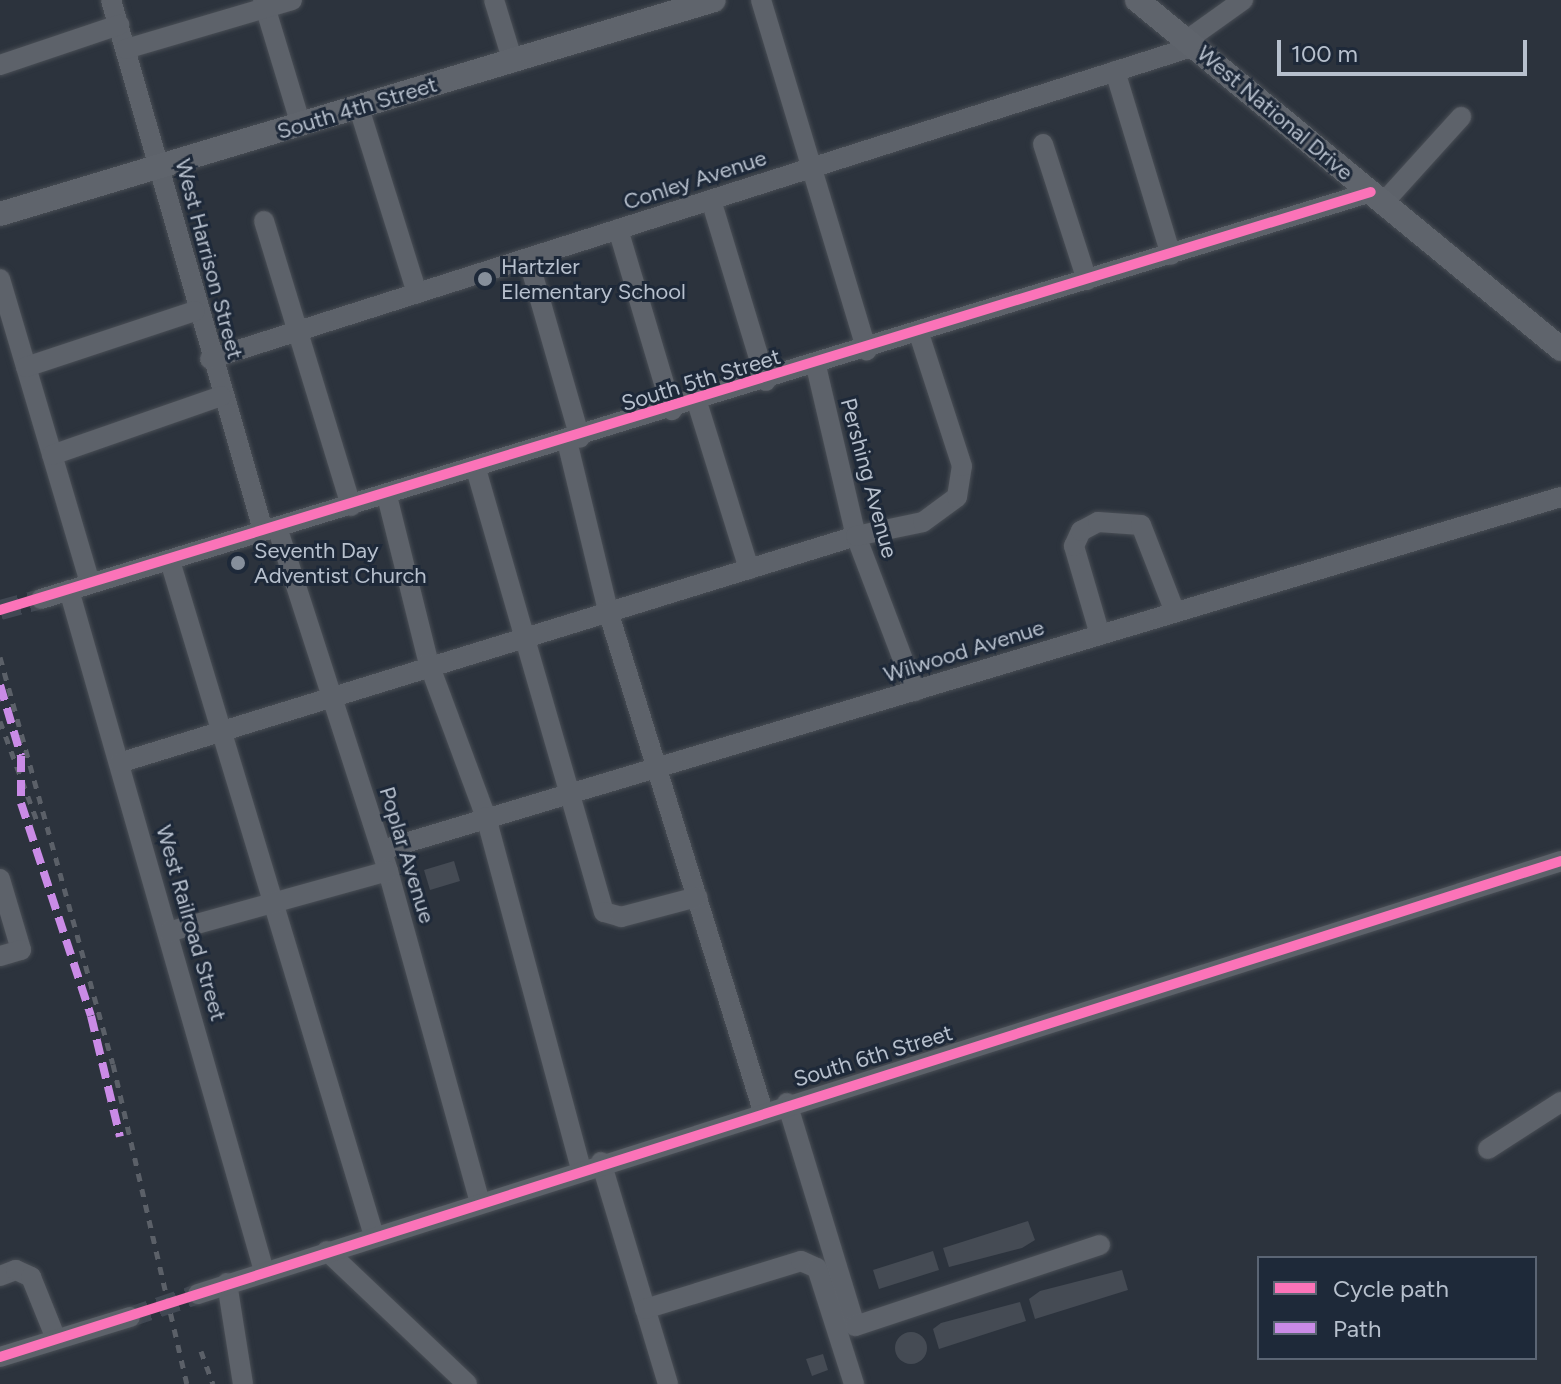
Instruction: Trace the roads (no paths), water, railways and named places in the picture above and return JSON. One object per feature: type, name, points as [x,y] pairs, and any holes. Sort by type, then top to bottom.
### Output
[{"type":"main road","name":"West National Drive","points":[[1137,0],[1561,349]]},
{"type":"main road","name":"South 4th Street","points":[[0,214],[513,62],[703,2]]},
{"type":"street","name":"West Harrison Street","points":[[111,0],[160,166],[195,311],[221,396],[270,529]]},
{"type":"street","points":[[126,49],[264,4],[292,0]]},
{"type":"street","points":[[494,0],[513,62]]},
{"type":"street","points":[[761,0],[867,350]]},
{"type":"street","name":"Conley Avenue","points":[[210,359],[1115,71],[1191,43],[1243,0]]},
{"type":"street","points":[[264,4],[301,125]]},
{"type":"street","points":[[0,65],[119,25]]},
{"type":"street","points":[[1115,71],[1171,255]]},
{"type":"street","points":[[359,108],[417,293]]},
{"type":"street","points":[[1377,197],[1461,117]]},
{"type":"street","points":[[1043,144],[1087,280]]},
{"type":"street","name":"South 5th Street","points":[[41,599],[574,440],[1087,280],[1377,197]]},
{"type":"street","points":[[711,200],[766,381]]},
{"type":"street","points":[[264,221],[351,506]]},
{"type":"street","points":[[618,229],[672,410]]},
{"type":"street","points":[[528,258],[574,440],[608,611],[661,764],[697,897],[763,1111]]},
{"type":"street","points":[[0,279],[90,583]]},
{"type":"street","points":[[26,367],[195,311]]},
{"type":"street","points":[[119,763],[529,634],[856,536],[923,522],[962,486],[962,466],[919,334]]},
{"type":"street","name":"Pershing Avenue","points":[[816,366],[856,536],[915,691]]},
{"type":"street","points":[[52,455],[221,396]]},
{"type":"street","points":[[697,402],[749,569]]},
{"type":"street","points":[[476,469],[529,634],[604,912],[621,917],[697,897]]},
{"type":"street","points":[[387,496],[429,664],[486,817],[581,1168]]},
{"type":"street","name":"Wilwood Avenue","points":[[382,850],[1561,497]]},
{"type":"street","points":[[1100,635],[1074,546],[1081,531],[1098,522],[1141,525],[1175,612]]},
{"type":"street","name":"Poplar Avenue","points":[[270,529],[332,695],[382,850],[479,1200]]},
{"type":"street","points":[[170,561],[225,730],[374,1236]]},
{"type":"street","name":"West Railroad Street","points":[[69,590],[264,1271]]},
{"type":"street","name":"South 6th Street","points":[[198,1294],[479,1200],[1561,861]]},
{"type":"street","points":[[168,932],[276,899],[388,871]]},
{"type":"street","points":[[0,879],[21,950],[0,956]]},
{"type":"street","points":[[1488,1149],[1561,1102]]},
{"type":"street","points":[[787,1103],[855,1326],[1100,1245]]},
{"type":"street","points":[[601,1162],[668,1384]]},
{"type":"street","points":[[327,1251],[467,1384]]},
{"type":"street","points":[[645,1309],[801,1261],[817,1268],[854,1384]]},
{"type":"street","points":[[0,1276],[16,1270],[31,1277],[56,1339]]},
{"type":"street","points":[[227,1283],[243,1384]]},
{"type":"street","points":[[0,1357],[130,1317]]},
{"type":"tunnel","points":[[0,610],[41,599]]},
{"type":"tunnel","points":[[130,1317],[198,1294]]},
{"type":"railway","points":[[0,657],[113,1064],[187,1384]]},
{"type":"railway","points":[[0,721],[38,824]]},
{"type":"railway","points":[[201,1351],[213,1384]]},
{"type":"place","name":"Hartzler Elementary School","points":[[485,279]]},
{"type":"place","name":"Seventh Day Adventist Church","points":[[238,563]]}]
